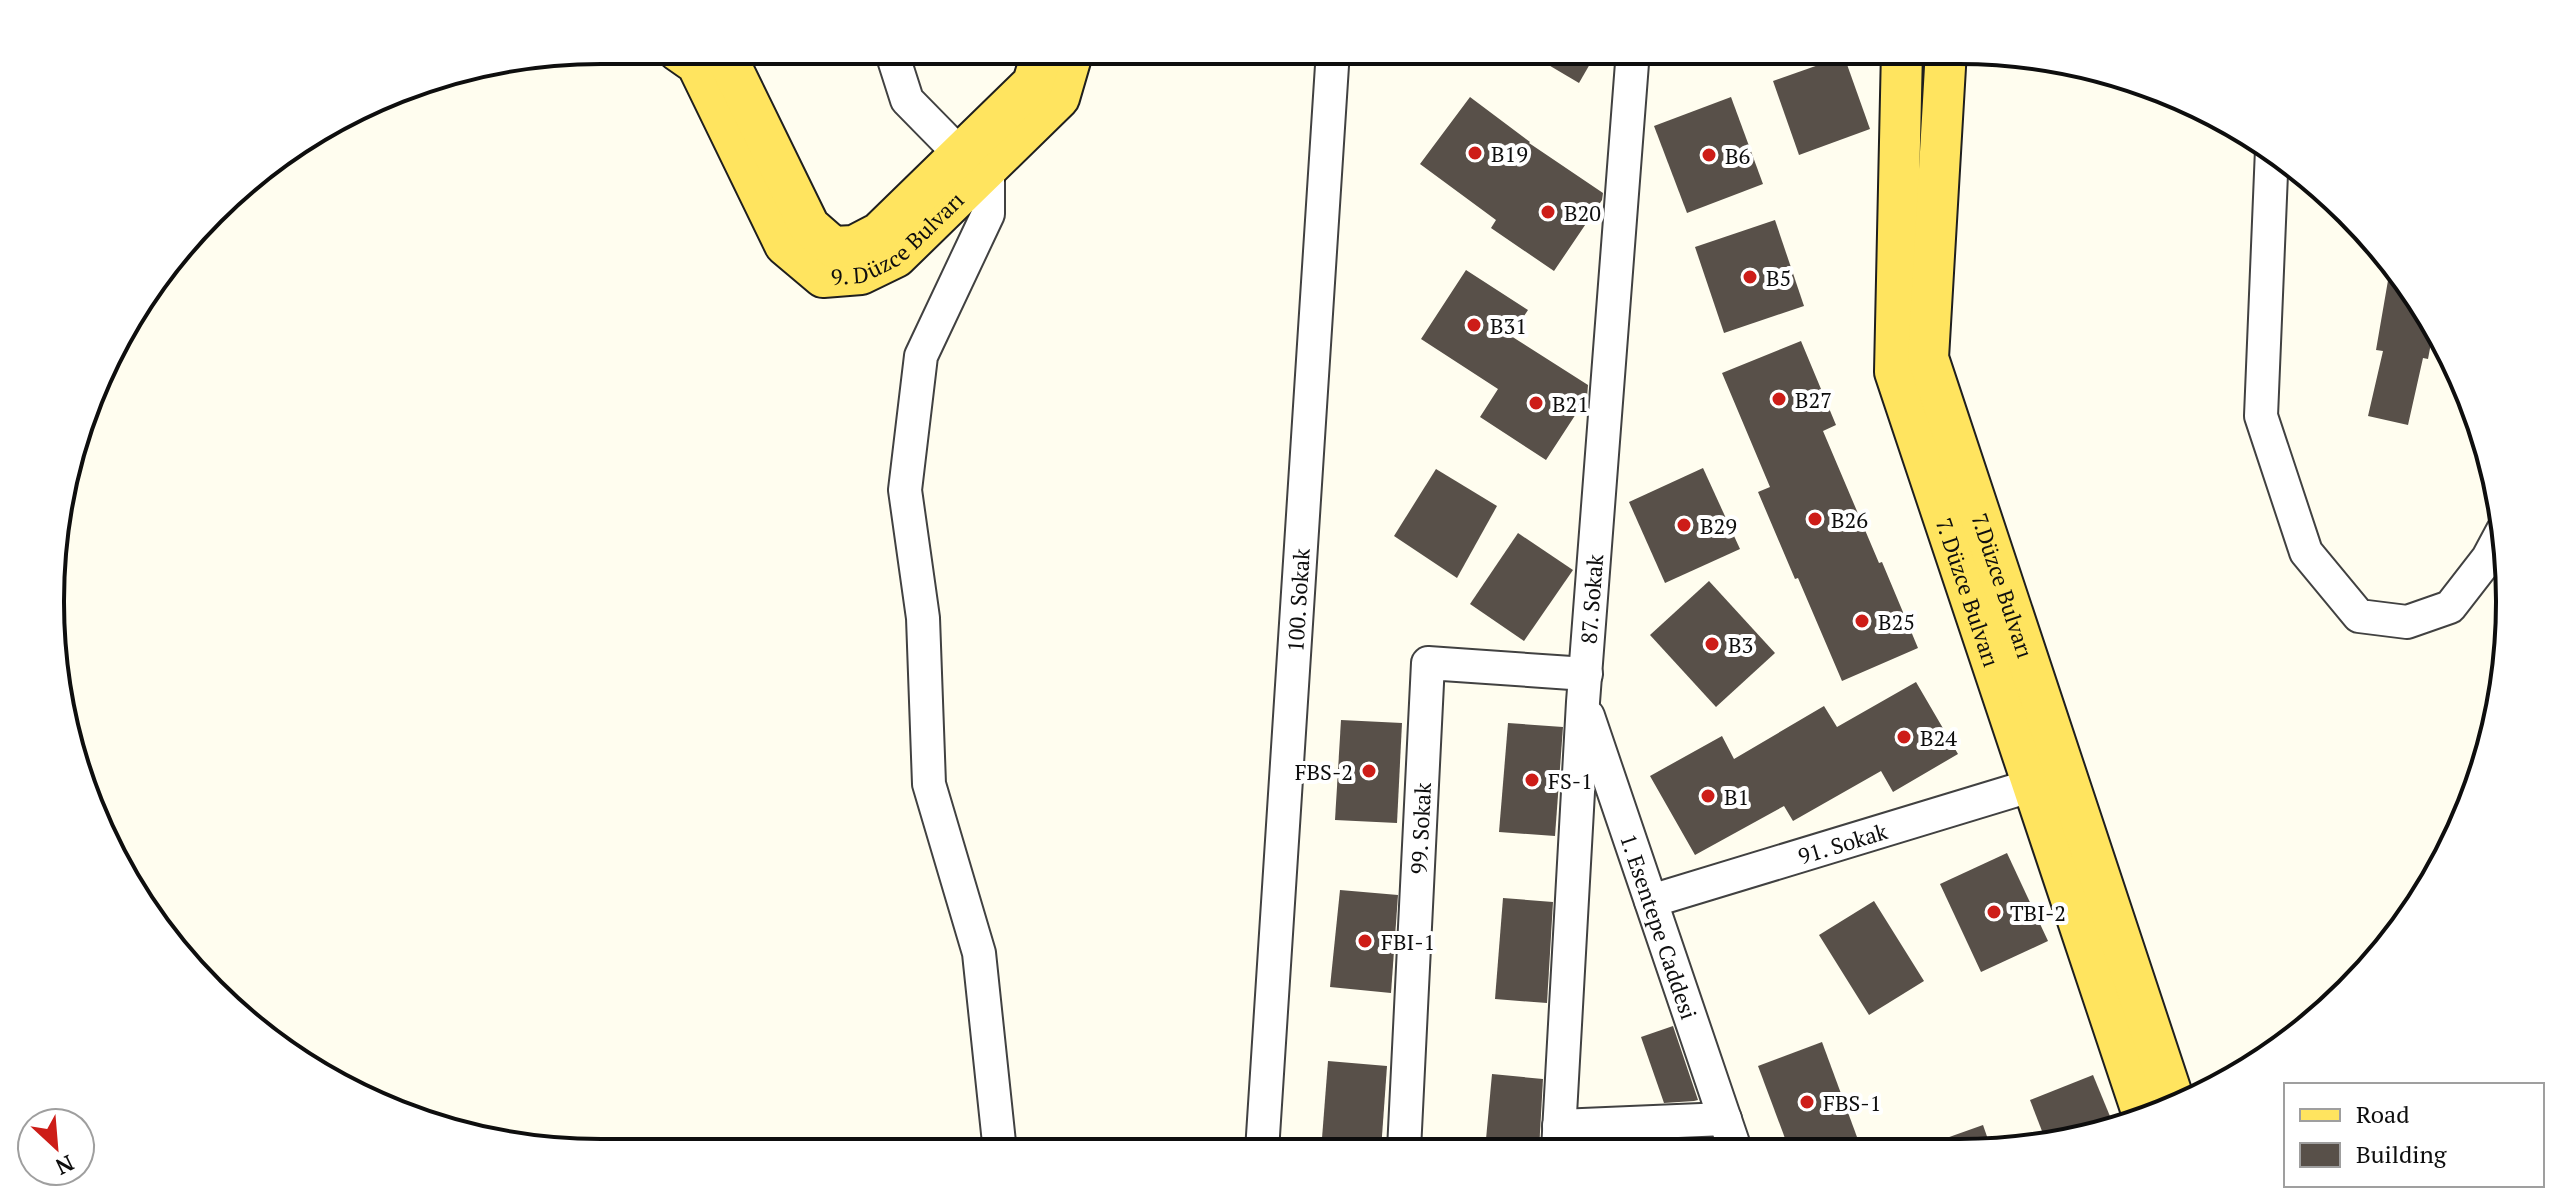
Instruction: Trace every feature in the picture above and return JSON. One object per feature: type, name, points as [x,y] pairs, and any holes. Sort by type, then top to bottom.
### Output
[{"type":"main road","name":"9. Düzce Bulvarı","points":[[697,64],[785,245],[823,277],[861,274],[896,257],[1033,83],[1039,64]]},
{"type":"main road","name":"9. Düzce Bulvarı","points":[[730,64],[809,226],[833,247],[854,246],[879,233],[1059,98],[1069,64]]},
{"type":"main road","name":"7. Düzce Bulvarı","points":[[1902,64],[1895,372],[2140,1107]]},
{"type":"main road","name":"7.Düzce Bulvarı","points":[[1945,64],[1928,358],[2172,1095]]},
{"type":"street","points":[[895,64],[907,100],[974,161],[988,214],[921,356],[905,490],[923,618],[929,784],[979,953],[999,1139]]},
{"type":"street","name":"100. Sokak","points":[[1263,1139],[1332,64]]},
{"type":"street","name":"87. Sokak","points":[[1559,1138],[1584,688],[1632,64]]},
{"type":"street","points":[[2271,165],[2261,416],[2306,552],[2359,616],[2407,622],[2450,607],[2493,549]]},
{"type":"street","name":"99. Sokak","points":[[1405,1139],[1428,663],[1584,688]]},
{"type":"street","name":"1. Esentepe Caddesi","points":[[1584,688],[1651,901],[1730,1134]]},
{"type":"street","name":"91. Sokak","points":[[1651,901],[2033,785]]},
{"type":"street","points":[[1559,1138],[1730,1134]]},
{"type":"building","points":[[1547,64],[1590,64],[1579,83]]},
{"type":"building","points":[[1821,64],[1847,64],[1870,129],[1799,155],[1773,81]]},
{"type":"building","points":[[1470,97],[1529,143],[1603,193],[1602,200],[1554,271],[1491,228],[1496,220],[1420,164]]},
{"type":"building","name":"B6","points":[[1731,97],[1763,184],[1687,213],[1654,126]]},
{"type":"building","name":"B5","points":[[1775,220],[1804,306],[1724,333],[1695,247]]},
{"type":"building","points":[[1466,270],[1528,310],[1511,336],[1588,385],[1587,397],[1546,460],[1480,417],[1498,389],[1421,339]]},
{"type":"building","points":[[2388,279],[2431,345],[2428,359],[2423,358],[2408,425],[2368,416],[2383,351],[2376,350]]},
{"type":"building","points":[[1801,341],[1836,425],[1823,431],[1918,648],[1842,681],[1758,492],[1770,487],[1722,373]]},
{"type":"building","name":"B29","points":[[1703,468],[1740,549],[1665,583],[1629,502]]},
{"type":"building","points":[[1436,469],[1497,506],[1457,578],[1394,536]]},
{"type":"building","points":[[1518,533],[1573,570],[1524,641],[1470,604]]},
{"type":"building","name":"B3","points":[[1709,581],[1775,653],[1716,707],[1650,635]]},
{"type":"building","points":[[1916,682],[1958,754],[1893,792],[1881,771],[1793,821],[1784,806],[1695,855],[1650,776],[1722,736],[1734,759],[1824,706],[1837,727]]},
{"type":"building","name":"FBS-2","points":[[1341,720],[1402,723],[1397,823],[1335,820]]},
{"type":"building","name":"FS-1","points":[[1508,723],[1563,727],[1555,836],[1499,832]]},
{"type":"building","name":"TBI-2","points":[[2007,853],[2048,941],[1981,972],[1940,884]]},
{"type":"building","name":"FBI-1","points":[[1340,890],[1398,895],[1391,993],[1330,987]]},
{"type":"building","points":[[1503,898],[1553,902],[1547,1003],[1495,999]]},
{"type":"building","points":[[1874,901],[1924,981],[1869,1015],[1819,935]]},
{"type":"building","points":[[1673,1026],[1698,1100],[1664,1103],[1641,1037]]},
{"type":"building","name":"FBS-1","points":[[1822,1042],[1857,1137],[1785,1139],[1758,1066]]},
{"type":"building","points":[[1328,1061],[1387,1066],[1382,1139],[1322,1139]]},
{"type":"building","points":[[1492,1074],[1543,1079],[1540,1139],[1486,1139]]},
{"type":"building","points":[[2093,1075],[2110,1117],[2042,1132],[2030,1100]]},
{"type":"building","points":[[1983,1125],[1988,1138],[1958,1139],[1944,1139]]},
{"type":"place","name":"B19","points":[[1475,153]]},
{"type":"place","name":"B6","points":[[1709,155]]},
{"type":"place","name":"B20","points":[[1548,212]]},
{"type":"place","name":"B5","points":[[1750,277]]},
{"type":"place","name":"B31","points":[[1474,325]]},
{"type":"place","name":"B27","points":[[1779,399]]},
{"type":"place","name":"B21","points":[[1536,403]]},
{"type":"place","name":"B26","points":[[1815,519]]},
{"type":"place","name":"B29","points":[[1684,525]]},
{"type":"place","name":"B25","points":[[1862,621]]},
{"type":"place","name":"B3","points":[[1712,644]]},
{"type":"place","name":"B24","points":[[1904,737]]},
{"type":"place","name":"FBS-2","points":[[1369,771]]},
{"type":"place","name":"FS-1","points":[[1532,780]]},
{"type":"place","name":"B1","points":[[1708,796]]},
{"type":"place","name":"TBI-2","points":[[1994,912]]},
{"type":"place","name":"FBI-1","points":[[1365,941]]},
{"type":"place","name":"FBS-1","points":[[1807,1102]]}]
